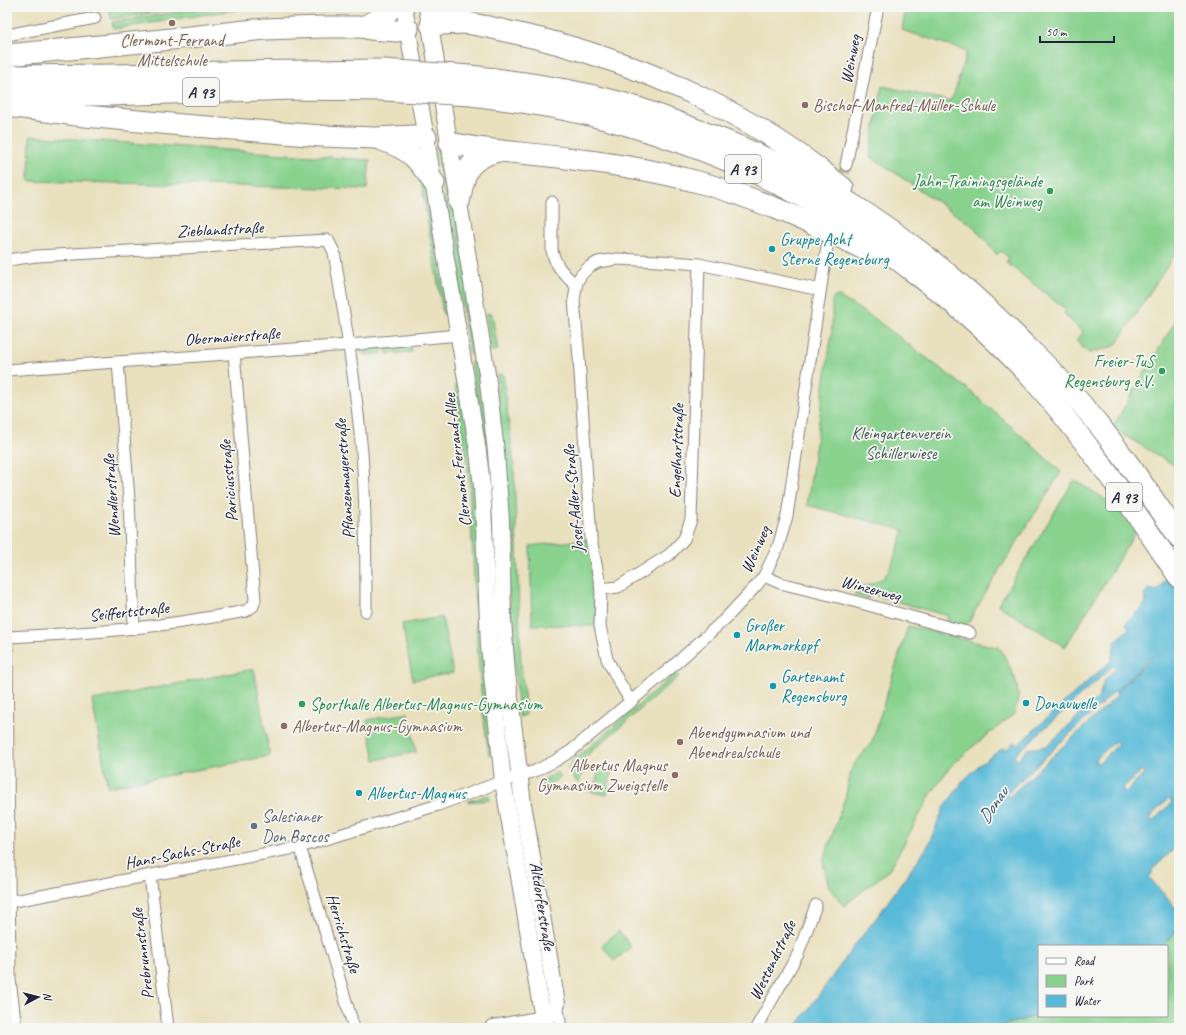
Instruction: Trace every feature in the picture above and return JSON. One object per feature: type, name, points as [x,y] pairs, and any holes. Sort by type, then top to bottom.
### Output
[{"type":"highway","points":[[363,27],[382,18],[389,12],[391,7]]},
{"type":"highway","points":[[444,7],[467,23]]},
{"type":"highway","points":[[429,16],[518,33],[586,51],[684,89],[729,111],[769,135],[830,176],[850,193],[873,218]]},
{"type":"highway","points":[[7,55],[265,29],[363,27],[397,31],[408,29]]},
{"type":"highway","name":"A 93","points":[[7,76],[226,72],[471,85],[515,82],[575,92],[621,103],[722,138],[768,159],[850,203],[913,246],[954,279],[1014,334],[1077,399],[1116,447],[1179,537]]},
{"type":"highway","name":"A 93","points":[[7,94],[108,95],[293,89],[384,80]]},
{"type":"highway","name":"A 93","points":[[471,85],[509,99],[583,113],[663,136],[763,177],[846,222],[942,293],[978,324],[1034,382],[1066,419],[1125,498],[1179,577]]},
{"type":"highway","points":[[7,106],[182,125],[321,136],[376,138],[414,136],[426,137]]},
{"type":"highway","points":[[376,138],[398,145],[415,157],[434,183]]},
{"type":"highway","points":[[450,143],[497,151],[574,159],[657,173],[698,182],[766,204],[838,235],[864,249],[886,262],[978,324]]},
{"type":"highway","points":[[459,202],[463,182],[469,168],[483,155],[497,151]]},
{"type":"street","name":"Clermont-Ferrand-Allee","points":[[404,7],[478,451],[482,487],[489,646],[503,781]]},
{"type":"street","name":"Weinweg","points":[[846,165],[878,7]]},
{"type":"street","points":[[408,29],[429,16]]},
{"type":"street","points":[[412,52],[429,16]]},
{"type":"street","points":[[429,16],[487,374],[496,452],[501,520],[507,674],[519,776]]},
{"type":"street","points":[[7,35],[95,18]]},
{"type":"street","points":[[445,113],[426,137],[450,143]]},
{"type":"street","points":[[552,202],[552,251],[554,259],[558,268],[576,286]]},
{"type":"street","name":"Zieblandstraße","points":[[7,260],[37,256],[328,240],[334,252],[349,345]]},
{"type":"street","name":"Weinweg","points":[[519,776],[541,769],[571,751],[631,702],[725,620],[764,576],[778,547],[786,516],[827,246]]},
{"type":"street","name":"Josef-Adler-Straße","points":[[631,702],[607,659],[600,626],[601,589],[591,539],[574,300],[576,286],[581,275],[589,267],[598,262],[609,260],[659,261],[699,264],[820,290]]},
{"type":"street","name":"Engelhartstraße","points":[[601,589],[618,587],[669,555],[684,539],[691,520],[699,264]]},
{"type":"street","name":"Obermaierstraße","points":[[7,370],[349,345],[459,335]]},
{"type":"street","name":"Pflanzenmayerstraße","points":[[349,345],[362,453],[365,514],[366,611]]},
{"type":"street","name":"Pariciusstraße","points":[[234,353],[255,600],[253,606]]},
{"type":"street","name":"Wendlerstraße","points":[[118,362],[129,499],[134,628]]},
{"type":"street","name":"Winzerweg","points":[[764,576],[780,583],[846,599],[970,633]]},
{"type":"street","name":"Seiffertstraße","points":[[7,638],[73,634],[180,623],[246,611],[253,606]]},
{"type":"street","points":[[7,649],[10,980],[16,1028]]},
{"type":"street","name":"Hans-Sachs-Straße","points":[[9,902],[300,848],[438,805],[519,776]]},
{"type":"street","name":"Altdorferstraße","points":[[519,776],[560,1028]]},
{"type":"street","name":"Altdorferstraße","points":[[503,781],[543,1019],[560,1028]]},
{"type":"street","name":"Herrichstraße","points":[[300,848],[354,1028]]},
{"type":"street","name":"Prebrunnstraße","points":[[150,875],[168,1028]]},
{"type":"street","name":"Westendstraße","points":[[756,1028],[798,954],[816,905]]},
{"type":"street","points":[[493,1028],[543,1019],[548,1016],[557,1004]]},
{"type":"green space","points":[[109,7],[189,7],[111,19]]},
{"type":"green space","points":[[210,7],[253,7],[113,29],[112,22]]},
{"type":"green space","name":"Jahn-Trainingsgelände am Weinweg","points":[[906,7],[1179,7],[1179,248],[1115,346],[1089,353],[1076,341],[1083,333],[1064,314],[1066,310],[1006,262],[1009,258],[1001,251],[997,255],[973,226],[870,156],[882,86],[950,101],[954,94],[967,51],[902,30]]},
{"type":"green space","points":[[30,136],[370,160],[367,189],[29,181]]},
{"type":"green space","points":[[437,144],[442,145],[474,312],[463,313],[436,146]]},
{"type":"green space","points":[[425,177],[447,314],[443,314],[421,181]]},
{"type":"green space","name":"Kleingartenverein Schillerwiese","points":[[838,296],[875,319],[969,390],[1061,472],[970,620],[965,625],[947,622],[948,616],[870,594],[868,599],[854,595],[861,588],[884,578],[892,564],[904,530],[807,505],[831,338],[832,301],[833,298]]},
{"type":"green space","points":[[486,314],[492,314],[498,350],[491,351]]},
{"type":"green space","points":[[474,315],[480,353],[470,355],[463,316]]},
{"type":"green space","name":"Freier-TuS Regensburg e.V.","points":[[1179,315],[1179,468],[1112,428]]},
{"type":"green space","points":[[411,346],[412,352],[387,354],[386,348]]},
{"type":"green space","points":[[381,348],[382,354],[364,355],[363,352],[372,349]]},
{"type":"green space","points":[[481,360],[495,476],[495,616],[489,486],[471,362]]},
{"type":"green space","points":[[503,374],[514,467],[521,665],[526,715],[519,717],[510,609],[496,390],[499,389],[497,375]]},
{"type":"green space","points":[[461,384],[477,468],[488,708],[492,754],[489,755],[483,713],[477,643],[469,477],[455,385]]},
{"type":"green space","points":[[1074,480],[1142,522],[1065,647],[998,605]]},
{"type":"green space","points":[[591,539],[600,626],[532,625],[530,546]]},
{"type":"green space","points":[[442,617],[453,673],[413,680],[402,624]]},
{"type":"green space","points":[[908,626],[1000,648],[1015,680],[1018,697],[1017,705],[1014,714],[971,748],[950,767],[931,794],[890,869],[844,906],[829,887],[823,862],[845,798],[852,767],[872,742]]},
{"type":"green space","points":[[254,669],[270,756],[108,787],[92,700]]},
{"type":"green space","points":[[675,674],[679,676],[569,771],[568,766],[571,763]]},
{"type":"green space","points":[[408,713],[416,752],[375,760],[367,720]]},
{"type":"green space","points":[[584,764],[579,784],[570,774]]},
{"type":"green space","points":[[599,767],[612,769],[607,795],[588,791],[588,787],[595,788]]},
{"type":"green space","points":[[556,773],[561,776],[546,787],[542,786],[542,782]]},
{"type":"green space","points":[[489,795],[490,800],[468,802],[468,801]]},
{"type":"green space","points":[[1179,928],[1179,1028],[1001,1028],[1007,1024],[1038,1015],[1038,1017],[1168,1017],[1168,945],[1163,945]]},
{"type":"green space","points":[[619,931],[631,947],[614,961],[602,945]]},
{"type":"water","name":"Donau","points":[[1179,564],[1179,844],[1152,870],[1152,874],[1149,877],[1179,912],[1179,928],[1163,945],[1038,945],[1038,1015],[1007,1024],[1001,1028],[795,1028],[928,846],[944,807],[964,780],[978,766],[1003,748],[1006,750],[1014,742],[1018,745],[1111,661],[1115,642],[1129,628],[1126,623],[1146,603],[1144,594],[1150,589],[1157,591]],"holes":[[[1151,656],[1152,657],[1116,693],[1117,696],[1009,797],[1006,794],[1114,692],[1116,692]],[[1114,665],[1116,668],[1104,680],[1099,697],[1047,746],[1028,749],[1017,760],[1014,756]],[[1115,741],[1118,744],[1099,763],[1096,763],[1096,759]],[[1142,770],[1145,773],[1126,792],[1123,792],[1123,788]],[[1169,798],[1172,802],[1153,821],[1150,821],[1150,817]]]},
{"type":"tunnel","points":[[841,189],[846,165]]},
{"type":"place","name":"Clermont-Ferrand Mittelschule","points":[[172,23]]},
{"type":"place","name":"Bischof-Manfred-Müller-Schule","points":[[805,105]]},
{"type":"place","name":"Jahn-Trainingsgelände am Weinweg","points":[[1050,191]]},
{"type":"place","name":"Gruppe Acht Sterne Regensburg","points":[[772,249]]},
{"type":"place","name":"Freier-TuS Regensburg e.V.","points":[[1162,371]]},
{"type":"place","name":"Großer Marmorkopf","points":[[737,635]]},
{"type":"place","name":"Gartenamt Regensburg","points":[[773,686]]},
{"type":"place","name":"Donauwelle","points":[[1026,703]]},
{"type":"place","name":"Sporthalle Albertus-Magnus-Gymnasium","points":[[302,704]]},
{"type":"place","name":"Albertus-Magnus-Gymnasium","points":[[284,726]]},
{"type":"place","name":"Abendgymnasium und Abendrealschule","points":[[680,742]]},
{"type":"place","name":"Albertus Magnus Gymnasium Zweigstelle","points":[[675,775]]},
{"type":"place","name":"Albertus-Magnus","points":[[359,793]]},
{"type":"place","name":"Salesianer Don Boscos","points":[[254,826]]}]
